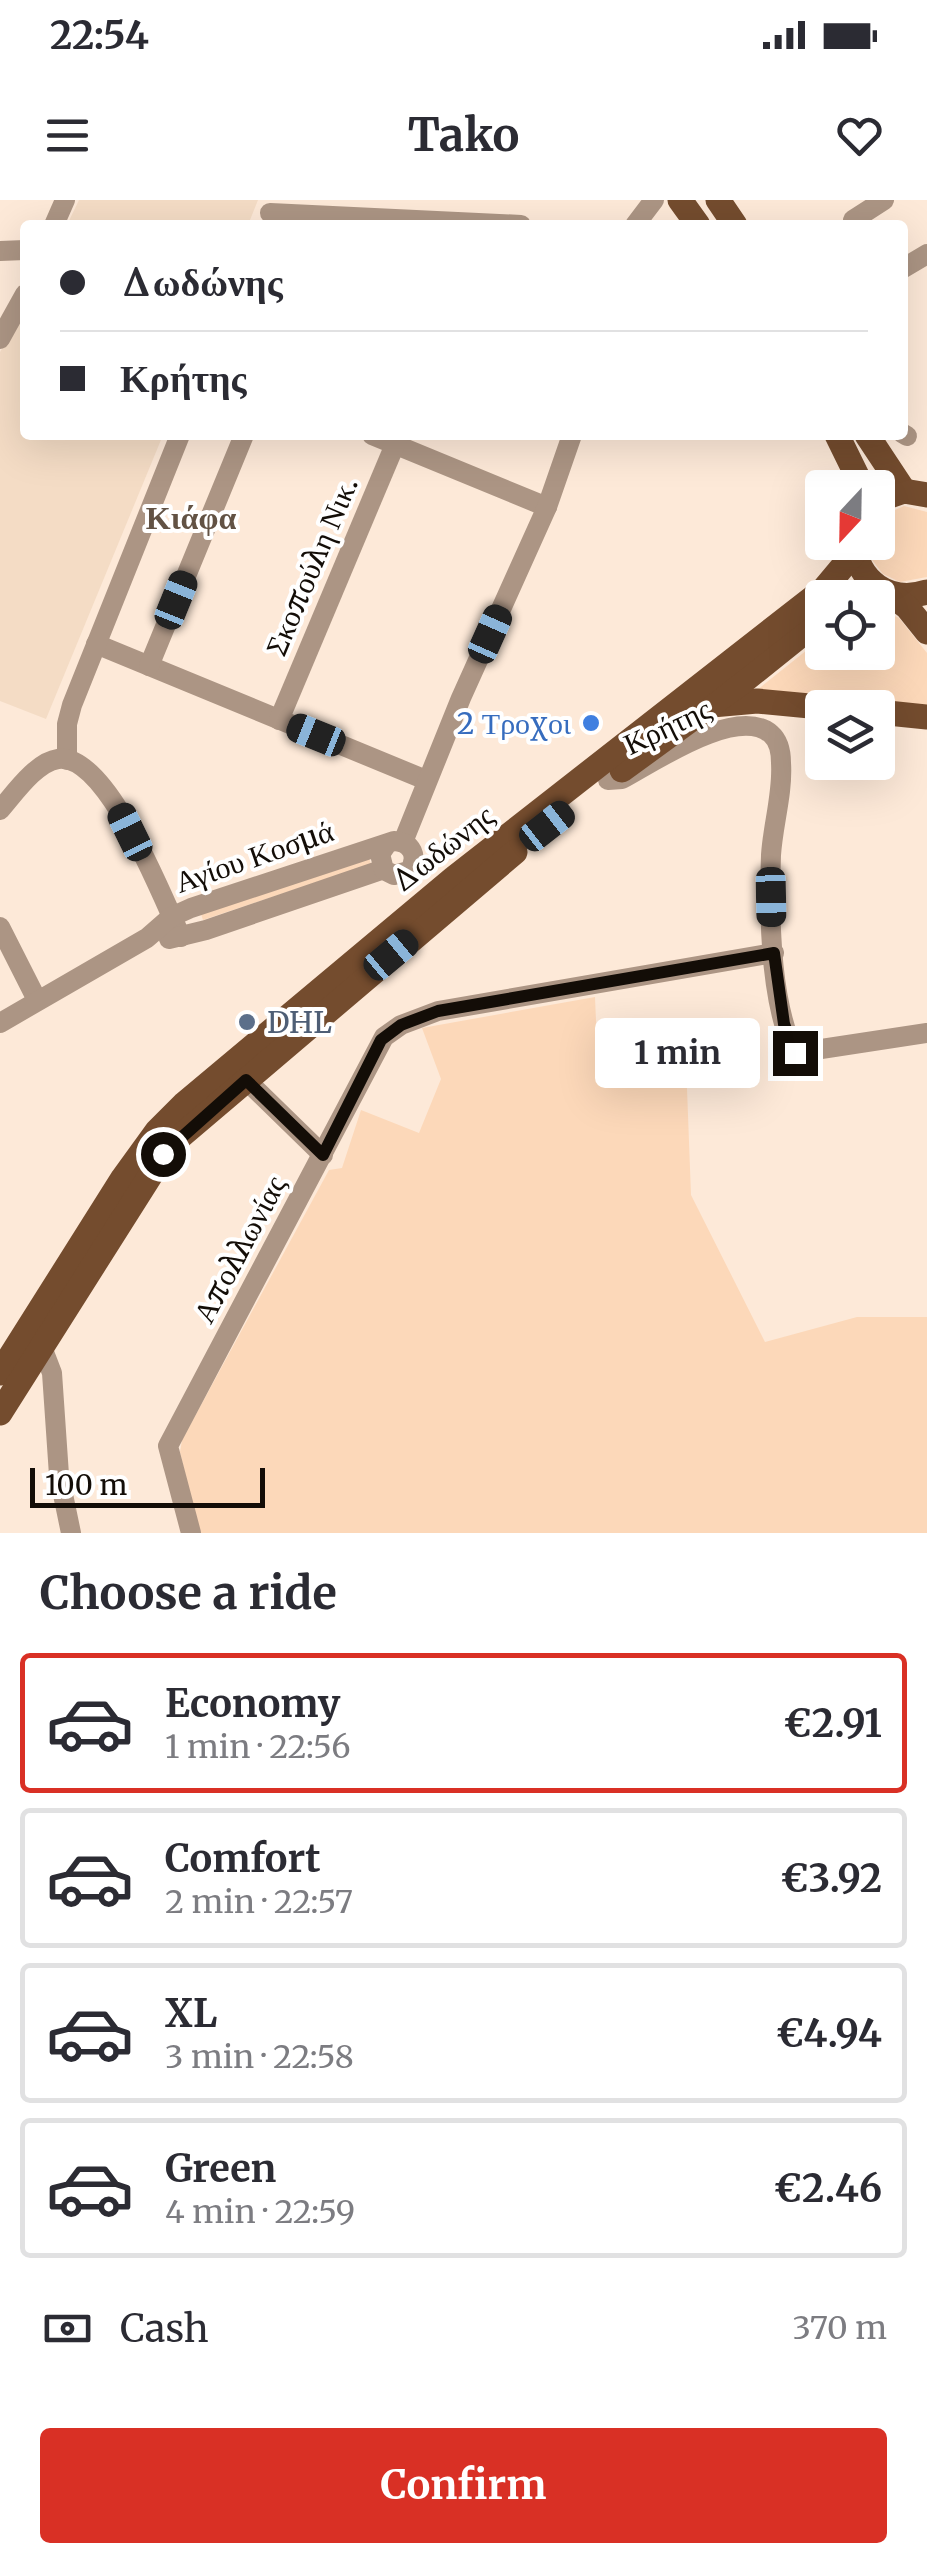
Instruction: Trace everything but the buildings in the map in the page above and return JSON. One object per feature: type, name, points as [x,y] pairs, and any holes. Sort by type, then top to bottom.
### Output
[{"type":"main road","points":[[839,440],[854,470]]},
{"type":"main road","points":[[871,440],[915,493]]},
{"type":"main road","name":"Δωδώνης","points":[[0,1373],[123,1178],[157,1131],[184,1104],[434,907],[824,589],[845,560]]},
{"type":"main road","points":[[895,595],[927,592]]},
{"type":"main road","name":"Δωδώνης","points":[[895,602],[907,607],[927,632]]},
{"type":"main road","name":"Δωδώνης","points":[[0,1413],[163,1154],[434,907],[712,705],[805,631]]},
{"type":"main road","points":[[712,705],[757,700],[805,705]]},
{"type":"main road","points":[[895,714],[927,718]]},
{"type":"street","points":[[350,200],[367,218]]},
{"type":"street","points":[[636,220],[654,200]]},
{"type":"street","points":[[852,215],[884,200]]},
{"type":"street","points":[[270,213],[407,220]]},
{"type":"street","points":[[0,339],[20,303]]},
{"type":"street","points":[[67,760],[68,715],[178,440]]},
{"type":"street","points":[[149,666],[242,440]]},
{"type":"street","points":[[397,440],[547,508]]},
{"type":"street","name":"Σκοπούλη Νικ.","points":[[279,720],[397,440]]},
{"type":"street","points":[[408,871],[394,875],[384,869],[380,854],[395,843],[426,780],[547,508],[570,440]]},
{"type":"street","points":[[96,644],[426,780]]},
{"type":"street","name":"Κρήτης","points":[[608,780],[622,779],[721,730],[750,727],[771,734],[778,744],[782,765],[772,854],[774,953],[784,1024],[795,1053],[927,1034]]},
{"type":"street","points":[[0,810],[46,764],[56,759],[90,770],[110,794],[181,937]]},
{"type":"street","points":[[395,843],[414,855],[408,871]]},
{"type":"street","name":"Αγίου Κοσμά","points":[[0,1023],[147,938],[171,917],[395,843]]},
{"type":"street","name":"Αγίου Κοσμά","points":[[147,938],[181,937],[384,869]]},
{"type":"street","points":[[408,871],[434,907]]},
{"type":"street","points":[[0,927],[37,1000]]},
{"type":"street","name":"Απολλωνίας","points":[[191,1533],[168,1446],[381,1040],[413,1020],[438,1011],[774,953]]},
{"type":"street","points":[[246,1080],[323,1155]]},
{"type":"street","points":[[42,1347],[52,1372],[59,1475],[71,1533]]},
{"type":"shaded area","points":[[79,200],[258,200],[250,220],[69,220]]},
{"type":"shaded area","points":[[20,320],[20,440],[161,440],[46,719],[0,701],[0,352]]},
{"type":"shaded area","points":[[904,506],[927,512],[927,577],[900,582],[883,574],[872,560],[895,560],[895,510]]},
{"type":"shaded area","points":[[895,616],[927,653],[927,712],[895,709],[895,690],[805,690],[805,699],[752,694],[805,652],[805,670],[895,670]]},
{"type":"shaded area","points":[[368,855],[371,864],[203,920],[200,911]]},
{"type":"shaded area","points":[[595,997],[597,1044],[685,1035],[691,1195],[765,1342],[857,1317],[927,1317],[927,1533],[199,1533],[180,1452],[182,1440],[329,1170],[342,1168],[361,1110],[419,1133],[441,1079],[422,1028]]},
{"type":"place","name":"2 Τροχοι","points":[[591,723]]},
{"type":"place","name":"DHL","points":[[247,1022]]},
{"type":"district","name":"Κιάφα","points":[[191,518]]},
{"type":"route","points":[[163,1154],[194,1122],[246,1080],[323,1155],[381,1040],[413,1020],[438,1011],[774,953],[784,1024],[795,1053]]}]
